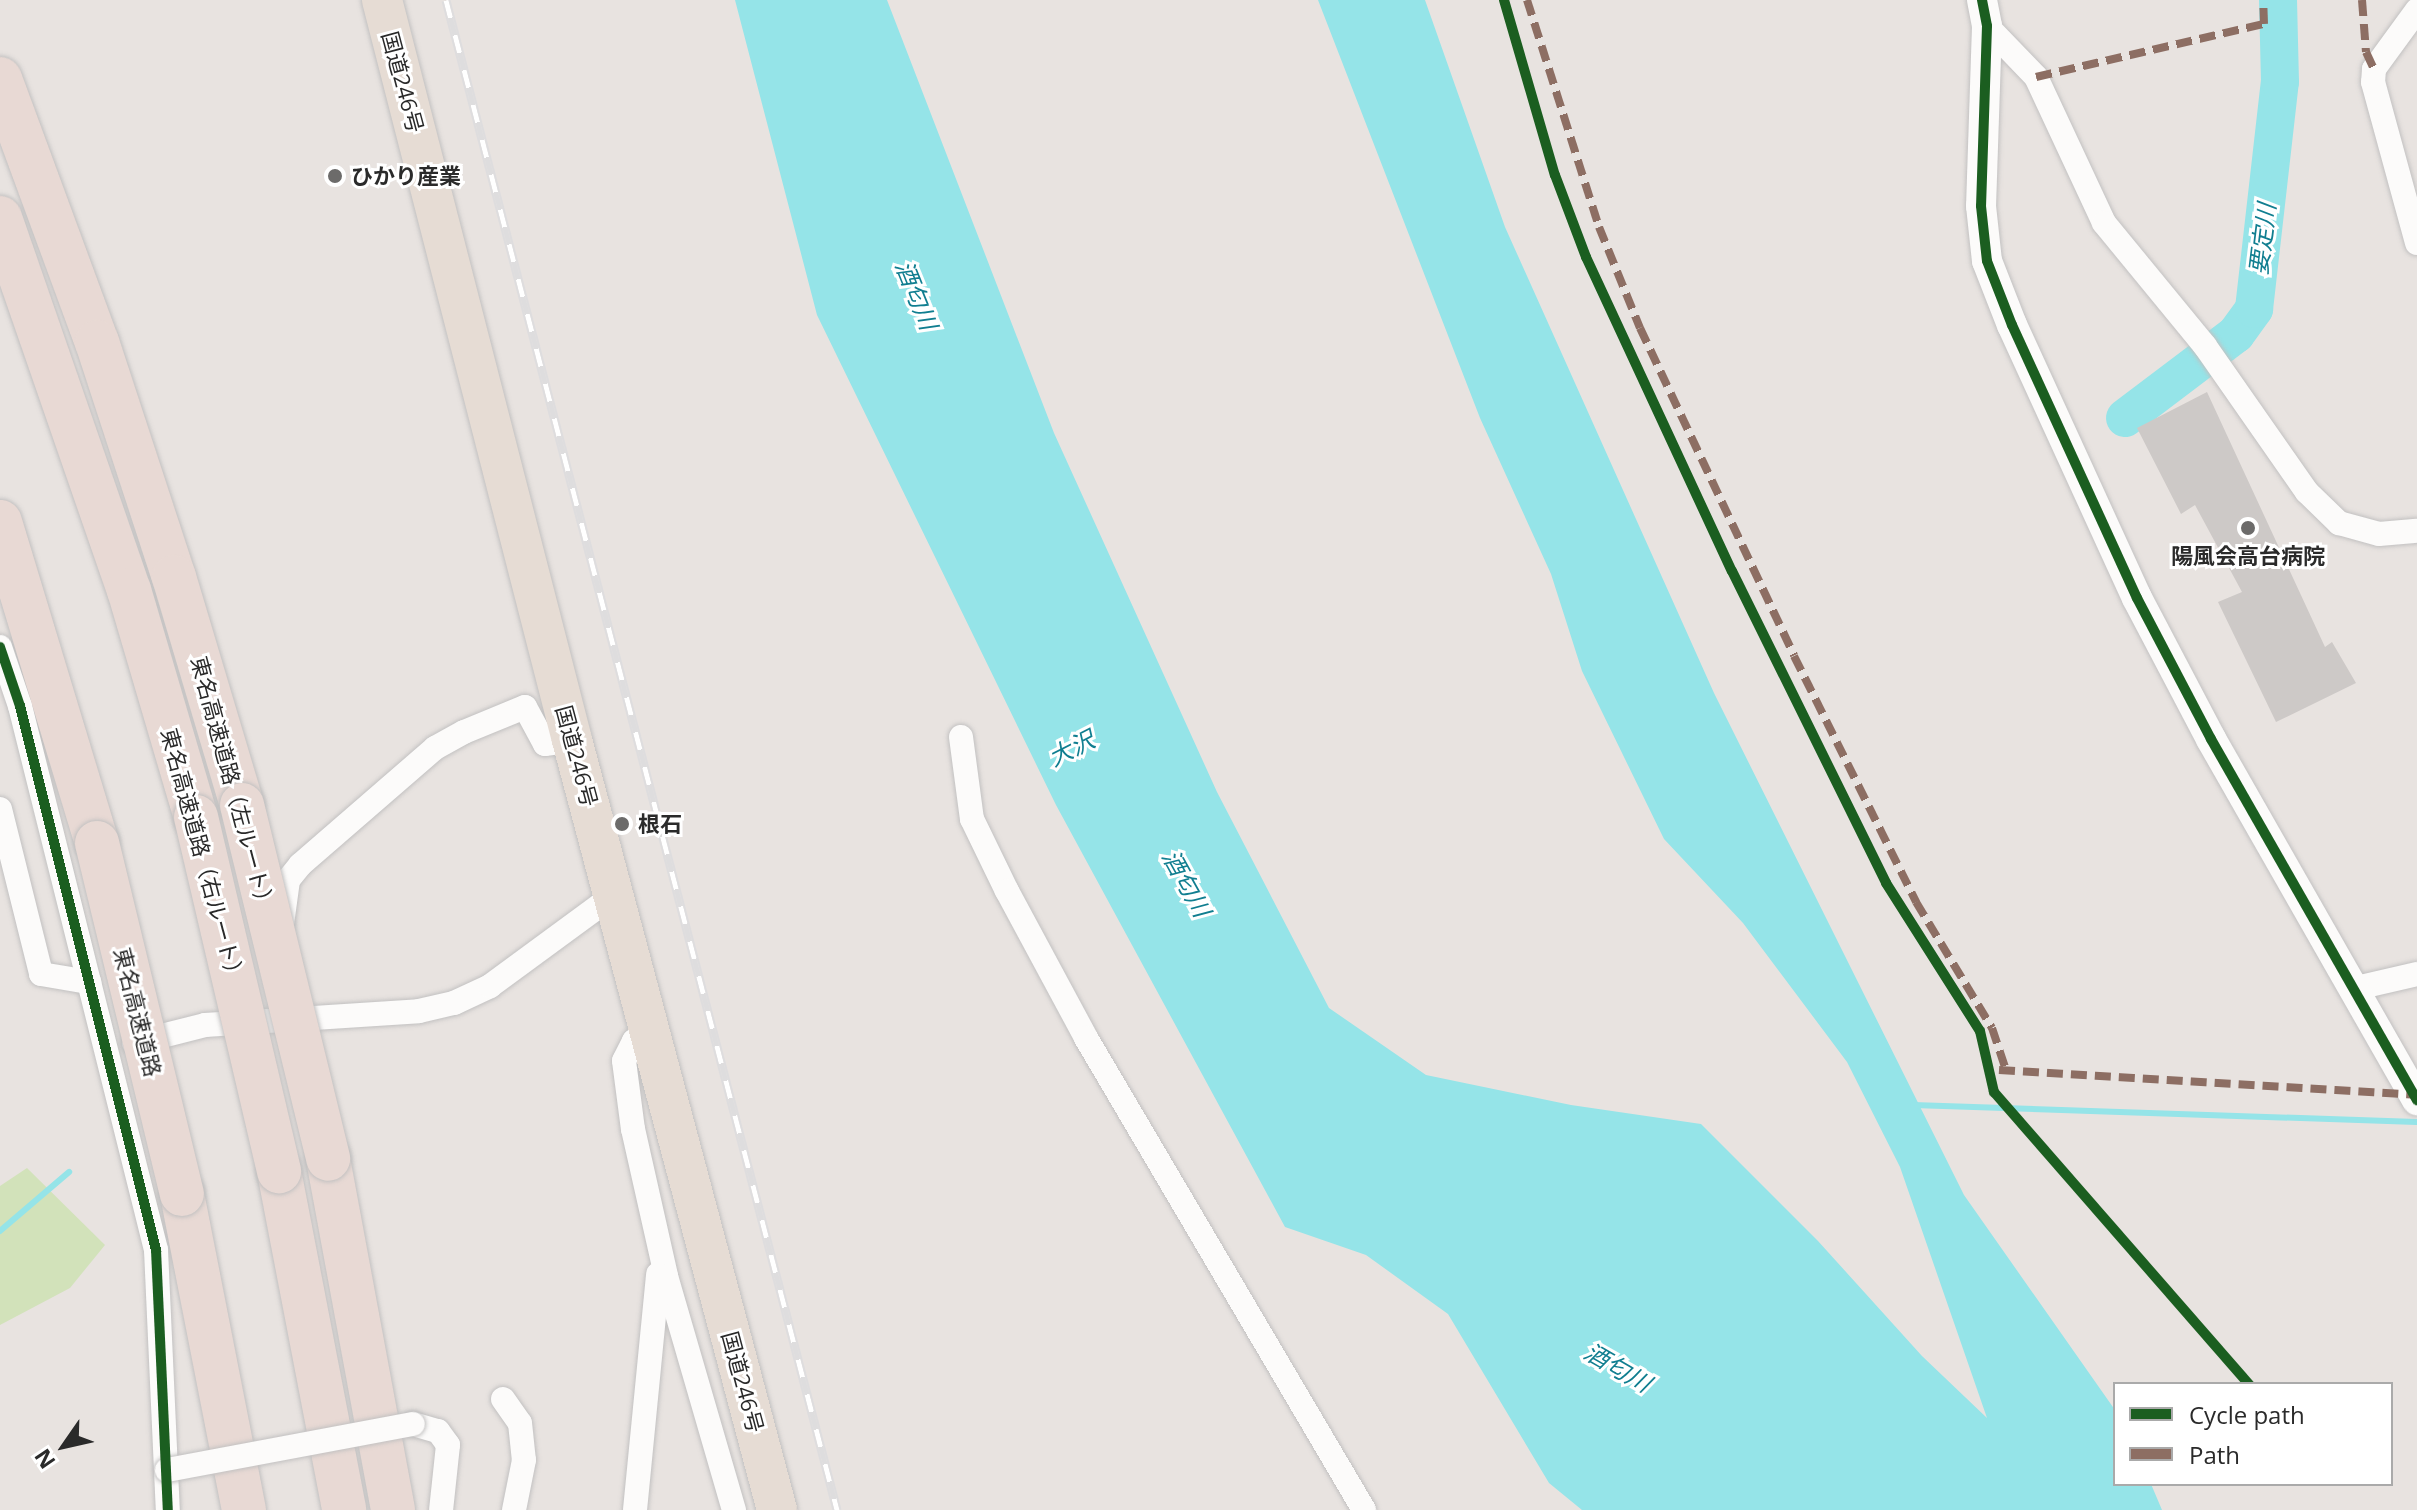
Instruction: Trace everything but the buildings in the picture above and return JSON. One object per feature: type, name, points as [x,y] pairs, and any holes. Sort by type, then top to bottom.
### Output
[{"type":"highway","name":"国道246号","points":[[382,0],[572,740],[777,1510]]},
{"type":"highway","name":"東名高速道路（左ルート）","points":[[0,79],[97,342],[174,577],[242,805],[328,1159],[393,1510]]},
{"type":"highway","name":"東名高速道路（右ルート）","points":[[0,218],[129,590],[196,817],[279,1171],[344,1510]]},
{"type":"highway","name":"東名高速道路","points":[[0,522],[39,640],[97,843],[182,1194],[244,1510]]},
{"type":"street","points":[[2417,10],[2374,69],[2373,82],[2417,243]]},
{"type":"street","points":[[1984,13],[2036,77],[2104,223],[2205,346],[2307,492],[2339,523],[2379,534],[2417,531]]},
{"type":"street","points":[[1984,13],[1981,206],[1992,274],[2012,325],[2137,598],[2211,739],[2416,1098]]},
{"type":"street","points":[[0,647],[20,706],[156,1250],[168,1510]]},
{"type":"street","points":[[269,1021],[288,880],[300,865],[435,748],[464,732],[525,707],[545,744],[572,740]]},
{"type":"street","points":[[961,737],[972,819],[1007,891],[1086,1038],[1364,1510]]},
{"type":"street","points":[[0,809],[41,974],[89,982]]},
{"type":"street","points":[[106,1051],[205,1025],[419,1011],[454,1003],[490,986],[614,895]]},
{"type":"street","points":[[2352,989],[2417,974]]},
{"type":"street","points":[[652,1035],[634,1041],[624,1061],[633,1129],[664,1266],[734,1510]]},
{"type":"street","points":[[635,1510],[657,1275],[664,1266]]},
{"type":"street","points":[[503,1399],[520,1423],[524,1460],[514,1510]]},
{"type":"street","points":[[167,1470],[413,1424],[438,1431],[448,1445],[441,1510]]},
{"type":"green space","points":[[27,1168],[105,1245],[70,1288],[0,1325],[0,1186]]},
{"type":"water","name":"酒匂川","points":[[735,0],[887,0],[1054,433],[1217,792],[1329,1008],[1426,1075],[1571,1105],[1701,1124],[1818,1241],[1922,1356],[1987,1418],[1900,1167],[1847,1062],[1743,923],[1664,839],[1582,671],[1551,574],[1480,418],[1318,0],[1425,0],[1505,227],[1714,693],[1964,1195],[2113,1407],[2113,1486],[2152,1486],[2162,1510],[1582,1510],[1549,1483],[1448,1314],[1366,1255],[1285,1227],[1056,805],[817,315]]},
{"type":"waterway","name":"要定川","points":[[2125,418],[2236,334],[2254,309],[2280,82],[2278,0]]},
{"type":"waterway","points":[[1913,1105],[2417,1122]]},
{"type":"waterway","name":"大沢","points":[[0,1231],[69,1172]]},
{"type":"railway","points":[[446,0],[837,1510]]},
{"type":"marked path","points":[[1527,0],[1599,227],[1640,328],[1794,656],[1916,902],[1992,1028],[2006,1070]]},
{"type":"marked path","points":[[2036,77],[2264,24],[2263,0]]},
{"type":"marked path","points":[[2362,0],[2366,52],[2374,69]]},
{"type":"marked path","points":[[1999,1070],[2415,1095]]},
{"type":"cycle path","points":[[1504,0],[1555,175],[1586,257],[1732,571],[1886,883],[1980,1031],[1994,1092],[2247,1382]]},
{"type":"cycle path","points":[[1982,0],[1987,26],[1981,206],[1987,261],[2012,325],[2137,598],[2211,739],[2417,1100]]},
{"type":"cycle path","points":[[0,647],[20,706],[156,1250],[168,1510]]},
{"type":"place","name":"ひかり産業","points":[[335,176]]},
{"type":"place","name":"陽風会高台病院","points":[[2248,528]]},
{"type":"place","name":"根石","points":[[622,824]]}]
